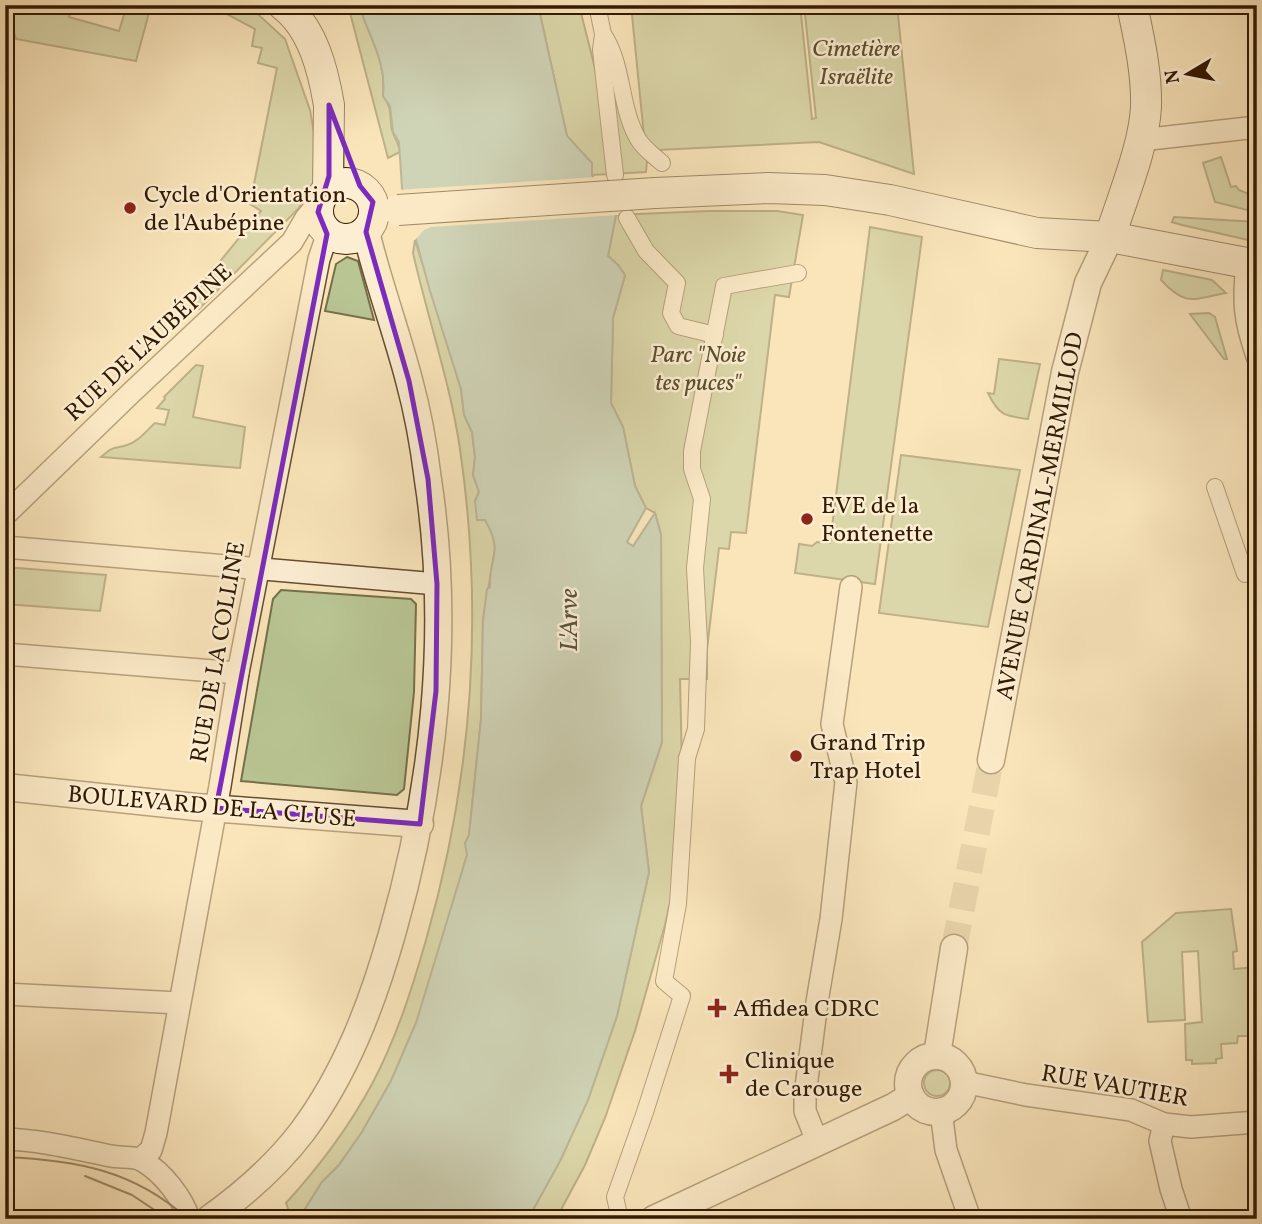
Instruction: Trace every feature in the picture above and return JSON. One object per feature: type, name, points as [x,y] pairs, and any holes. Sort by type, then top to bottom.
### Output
[{"type":"main road","points":[[283,5],[302,26],[314,50],[329,106],[360,186],[368,193],[379,218]]},
{"type":"main road","points":[[1110,237],[1140,140],[1146,108],[1145,71],[1132,5]]},
{"type":"main road","points":[[329,106],[319,220],[328,233],[347,240],[357,238],[379,218],[655,193],[768,188],[825,190],[890,200],[1037,233],[1110,237],[1252,264]]},
{"type":"main road","points":[[323,196],[341,183],[360,186]]},
{"type":"street","points":[[597,5],[603,34],[602,61],[615,175]]},
{"type":"street","points":[[603,34],[612,47],[627,115],[639,141],[662,163]]},
{"type":"street","points":[[1140,140],[1257,127]]},
{"type":"street","name":"RUE DE L'AUBÉPINE","points":[[5,515],[292,242],[323,196]]},
{"type":"street","points":[[209,1219],[282,1157],[303,1131],[341,1072],[369,1008],[383,967],[420,824],[436,691],[435,533],[428,479],[409,381],[374,267],[379,218]]},
{"type":"street","points":[[627,218],[646,251],[677,283],[671,313],[678,326],[715,335]]},
{"type":"street","name":"RUE DE LA COLLINE","points":[[140,1159],[151,1150],[156,1133],[238,673],[319,258],[328,233]]},
{"type":"street","name":"AVENUE CARDINAL-MERMILLOD","points":[[991,760],[1065,372],[1088,282],[1110,237]]},
{"type":"street","points":[[1252,264],[1243,304],[1247,327],[1257,356]]},
{"type":"street","points":[[620,1219],[615,1197],[682,996],[664,981],[678,904],[687,758],[696,729],[699,642],[695,568],[702,499],[692,469],[692,451],[724,286],[798,273]]},
{"type":"street","points":[[1215,487],[1245,574]]},
{"type":"street","points":[[5,547],[437,584]]},
{"type":"street","points":[[817,1141],[806,1111],[805,1096],[831,919],[846,782],[832,724],[851,587]]},
{"type":"street","points":[[5,654],[238,673]]},
{"type":"street","name":"BOULEVARD DE LA CLUSE","points":[[5,787],[216,808],[420,824]]},
{"type":"street","points":[[937,1055],[954,948]]},
{"type":"street","points":[[5,994],[179,1003]]},
{"type":"street","points":[[937,1055],[950,1058],[956,1063],[964,1082],[964,1090],[957,1103],[941,1111],[924,1109],[911,1096],[907,1085],[909,1073],[916,1063],[925,1057],[937,1055]]},
{"type":"street","name":"RUE VAUTIER","points":[[964,1082],[1026,1096],[1131,1110],[1164,1124],[1191,1127],[1257,1122]]},
{"type":"street","points":[[654,1219],[911,1096]]},
{"type":"street","points":[[941,1111],[946,1150],[970,1219]]},
{"type":"street","points":[[1164,1124],[1160,1141],[1163,1160],[1181,1219]]},
{"type":"street","points":[[5,1139],[38,1141],[140,1159],[164,1180],[185,1206],[189,1219]]},
{"type":"highlighted area","points":[[329,105],[360,186],[373,202],[366,232],[409,381],[428,479],[437,584],[436,691],[420,824],[216,808],[327,234],[318,212],[329,176]]},
{"type":"green space","points":[[5,5],[72,5],[69,17],[119,31],[127,5],[151,5],[136,61],[16,39],[14,32],[5,27]]},
{"type":"green space","points":[[210,5],[248,5],[285,39],[310,110],[318,156],[316,177],[299,208],[199,309],[189,310],[196,291],[261,211],[250,204],[277,68],[258,63],[262,48],[252,46],[255,29]]},
{"type":"green space","points":[[348,5],[359,5],[380,61],[383,96],[400,152],[388,158]]},
{"type":"green space","points":[[538,5],[579,5],[605,108],[616,102],[630,139],[647,161],[646,172],[592,175],[591,163],[567,136]]},
{"type":"green space","name":"Cimetière Israëlite","points":[[631,5],[800,5],[812,119],[816,118],[804,5],[897,5],[914,174],[819,142],[658,150],[644,136]]},
{"type":"green space","points":[[1221,157],[1231,187],[1236,186],[1256,197],[1247,210],[1215,202],[1203,163]]},
{"type":"green space","name":"Parc \"Noie tes puces\"","points":[[777,211],[803,215],[789,297],[775,295],[746,533],[731,532],[729,549],[719,548],[707,649],[707,679],[680,679],[682,767],[672,893],[665,925],[635,1031],[605,1118],[585,1165],[556,1219],[528,1219],[560,1161],[588,1100],[617,1016],[649,872],[641,806],[662,742],[661,535],[655,513],[646,508],[635,486],[623,427],[611,403],[613,318],[625,276],[608,256],[616,215]]},
{"type":"green space","points":[[1174,217],[1257,222],[1257,242],[1172,222]]},
{"type":"green space","points":[[870,227],[922,237],[875,584],[795,573],[799,544],[812,546],[817,542],[830,543]]},
{"type":"green space","points":[[415,240],[461,389],[464,415],[472,432],[475,457],[473,475],[479,492],[475,501],[494,536],[495,548],[483,620],[481,719],[467,855],[416,1023],[391,1081],[362,1132],[339,1165],[322,1182],[300,1217],[292,1219],[286,1203],[321,1161],[353,1116],[381,1067],[403,1014],[442,880],[463,758],[472,635],[467,511],[456,424],[413,253]]},
{"type":"green space","points":[[347,257],[358,261],[374,320],[325,311],[336,264]]},
{"type":"green space","points":[[1163,270],[1212,280],[1226,293],[1198,299],[1184,298],[1161,280]]},
{"type":"green space","points":[[1209,313],[1215,317],[1227,359],[1224,359],[1190,314]]},
{"type":"green space","points":[[999,359],[1040,364],[1028,419],[999,411],[988,393],[994,394]]},
{"type":"green space","points":[[196,365],[203,366],[193,417],[245,427],[240,468],[101,457],[111,449],[135,441],[155,423],[165,425],[169,410],[157,408],[164,397]]},
{"type":"green space","points":[[901,455],[1020,470],[988,627],[879,613]]},
{"type":"green space","points":[[5,567],[106,575],[100,611],[5,604]]},
{"type":"green space","points":[[281,590],[411,599],[416,604],[414,692],[404,789],[397,795],[241,781],[273,599]]},
{"type":"green space","points":[[1231,909],[1237,951],[1233,952],[1234,969],[1257,967],[1257,1036],[1238,1036],[1237,1043],[1221,1044],[1222,1058],[1216,1059],[1216,1063],[1192,1064],[1192,1060],[1186,1060],[1185,1024],[1202,1022],[1198,951],[1182,952],[1185,1020],[1148,1022],[1142,942],[1176,913]]},
{"type":"green space","points":[[937,1070],[946,1074],[950,1083],[946,1092],[937,1096],[928,1092],[924,1083],[928,1074]]},
{"type":"water","name":"L'Arve","points":[[359,5],[538,5],[567,136],[592,163],[592,175],[616,215],[608,256],[625,275],[613,318],[611,403],[623,427],[635,486],[646,508],[627,542],[633,546],[655,513],[661,535],[662,742],[641,806],[649,872],[617,1016],[588,1100],[560,1161],[528,1219],[296,1219],[362,1132],[391,1081],[416,1023],[467,855],[465,843],[469,835],[481,719],[483,620],[495,548],[485,520],[477,520],[475,501],[479,492],[473,475],[475,457],[472,432],[464,415],[461,389],[430,291],[402,188],[399,142],[393,132],[390,106],[383,96],[380,61]]},
{"type":"pier","points":[[597,177],[619,215],[431,227],[415,240],[412,240],[398,190]]},
{"type":"tunnel","points":[[954,948],[991,760]]},
{"type":"tram line","points":[[5,1157],[56,1161],[102,1171],[146,1189],[168,1202],[188,1219]]},
{"type":"tram line","points":[[85,1176],[132,1195],[168,1219]]},
{"type":"place","name":"Cycle d'Orientation de l'Aubépine","points":[[130,208]]},
{"type":"place","name":"EVE de la Fontenette","points":[[807,519]]},
{"type":"place","name":"Grand Trip Trap Hotel","points":[[796,756]]},
{"type":"place","name":"Affidea CDRC","points":[[717,1008]]},
{"type":"place","name":"Clinique de Carouge","points":[[729,1074]]}]
